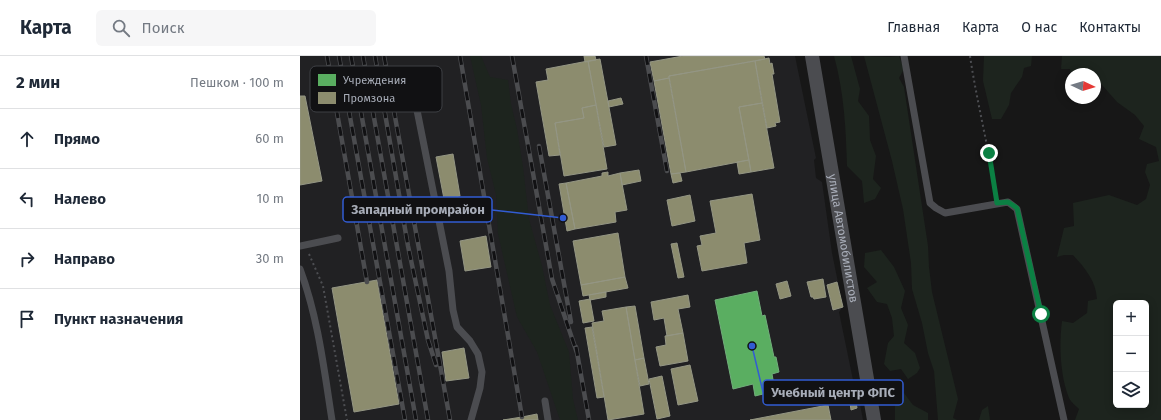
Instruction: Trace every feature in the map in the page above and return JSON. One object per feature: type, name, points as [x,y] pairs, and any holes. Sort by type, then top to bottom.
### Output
[{"type":"street","name":"улица Автомобилистов","points":[[812,56],[874,420]]},
{"type":"lane","points":[[904,56],[930,202],[936,208],[945,212],[1008,202],[1017,208],[1064,420]]},
{"type":"lane","points":[[417,112],[449,271],[455,322],[457,328],[470,341],[478,354],[482,372],[480,388],[470,420]]},
{"type":"lane","points":[[302,245],[338,238]]},
{"type":"lane","points":[[300,269],[309,293],[319,336],[332,420]]},
{"type":"lane","points":[[544,401],[548,420]]},
{"type":"path","points":[[970,56],[997,203]]},
{"type":"path","points":[[302,245],[323,286],[347,420]]},
{"type":"shaded area","points":[[300,56],[795,56],[816,158],[814,160],[816,178],[822,182],[832,253],[843,307],[839,312],[853,380],[850,387],[853,400],[860,404],[863,420],[300,420]]},
{"type":"shaded area","points":[[470,56],[481,56],[490,77],[508,80],[523,167],[529,219],[542,266],[550,305],[569,352],[573,399],[578,420],[560,420],[537,352],[517,317],[498,234],[496,195],[487,158],[481,105]]},
{"type":"shaded area","points":[[834,56],[851,56],[860,89],[858,101],[869,116],[870,140],[876,156],[873,179],[881,188],[875,199],[864,203],[862,181],[847,166],[844,111]]},
{"type":"shaded area","points":[[864,56],[899,56],[904,69],[899,78],[904,87],[928,246],[932,292],[958,399],[953,418],[957,420],[938,420],[934,371],[912,289],[911,263],[903,209]]},
{"type":"shaded area","points":[[984,56],[1032,56],[1031,66],[1024,68],[1022,77],[1011,93],[1009,105],[1001,119],[992,119],[983,81]]},
{"type":"shaded area","points":[[1062,56],[1161,56],[1161,420],[1075,420],[1079,409],[1069,398],[1066,389],[1061,360],[1062,321],[1073,323],[1087,313],[1088,301],[1097,299],[1095,286],[1086,270],[1073,255],[1057,257],[1064,228],[1074,226],[1073,203],[1109,195],[1137,205],[1146,199],[1150,185],[1145,172],[1147,164],[1159,161],[1156,147],[1139,139],[1144,126],[1135,115],[1117,102],[1101,84],[1101,68],[1061,69]]},
{"type":"shaded area","points":[[881,250],[894,267],[905,291],[901,308],[908,325],[904,343],[915,353],[920,368],[917,373],[908,379],[901,369],[890,371],[884,364],[888,343],[894,336],[892,318],[887,304],[877,302],[867,288],[877,282],[864,267],[865,253]]},
{"type":"shaded area","points":[[904,393],[913,405],[928,413],[928,420],[895,420],[895,403]]},
{"type":"shaded area","points":[[988,406],[990,420],[979,420],[982,410]]},
{"type":"building: Учреждения","points":[[757,291],[762,316],[765,315],[774,357],[776,357],[779,372],[772,374],[775,391],[755,396],[753,384],[733,389],[715,300]]},
{"type":"building: Промзона","points":[[584,56],[595,56],[596,60],[585,62]]},
{"type":"building: Промзона","points":[[683,56],[764,56],[765,59],[669,76],[669,78],[654,81],[650,62]]},
{"type":"building: Промзона","points":[[769,58],[770,64],[772,63],[774,74],[772,74],[780,122],[775,123],[776,126],[767,128],[755,61]]},
{"type":"building: Промзона","points":[[600,59],[616,145],[604,147],[588,61]]},
{"type":"building: Промзона","points":[[588,61],[596,105],[582,108],[584,118],[555,123],[560,155],[549,156],[536,82],[548,80],[546,69]]},
{"type":"building: Промзона","points":[[755,61],[762,103],[739,107],[749,160],[686,172],[669,76]]},
{"type":"building: Промзона","points":[[669,78],[686,172],[671,174],[654,81]]},
{"type":"building: Промзона","points":[[300,96],[305,96],[322,181],[300,185]]},
{"type":"building: Промзона","points":[[621,98],[623,104],[609,107],[608,101]]},
{"type":"building: Промзона","points":[[762,103],[774,168],[751,172],[739,107]]},
{"type":"building: Промзона","points":[[596,105],[607,169],[564,176],[555,123],[584,118],[582,108]]},
{"type":"building: Промзона","points":[[453,154],[460,196],[444,199],[436,157]]},
{"type":"building: Промзона","points":[[749,160],[751,172],[739,174],[737,162]]},
{"type":"building: Промзона","points":[[639,170],[641,181],[622,185],[620,173]]},
{"type":"building: Промзона","points":[[608,172],[608,176],[620,173],[627,210],[615,212],[616,222],[575,229],[566,183],[602,176],[602,173]]},
{"type":"building: Промзона","points":[[680,173],[682,181],[673,183],[671,174]]},
{"type":"building: Промзона","points":[[566,183],[575,229],[567,231],[559,184]]},
{"type":"building: Промзона","points":[[752,194],[760,240],[744,243],[747,263],[702,271],[697,246],[702,245],[700,236],[716,233],[710,201]]},
{"type":"building: Промзона","points":[[690,195],[695,221],[672,226],[667,200]]},
{"type":"building: Промзона","points":[[618,233],[625,277],[581,285],[573,241]]},
{"type":"building: Промзона","points":[[486,236],[491,267],[465,271],[460,241]]},
{"type":"building: Промзона","points":[[677,243],[684,277],[678,278],[671,244]]},
{"type":"building: Промзона","points":[[625,277],[628,288],[583,296],[581,285]]},
{"type":"building: Промзона","points":[[823,279],[826,297],[814,299],[811,297],[807,282]]},
{"type":"building: Промзона","points":[[377,280],[399,404],[354,412],[332,288]]},
{"type":"building: Промзона","points":[[787,281],[791,296],[780,299],[776,284]]},
{"type":"building: Промзона","points":[[837,282],[843,307],[833,310],[827,285]]},
{"type":"building: Промзона","points":[[606,292],[606,297],[590,300],[589,295]]},
{"type":"building: Промзона","points":[[688,295],[690,307],[678,309],[683,333],[667,336],[664,318],[654,320],[651,302]]},
{"type":"building: Промзона","points":[[590,299],[594,321],[583,323],[579,301]]},
{"type":"building: Промзона","points":[[635,306],[644,358],[635,360],[626,307]]},
{"type":"building: Промзона","points":[[626,307],[644,414],[608,420],[592,323],[604,321],[602,311]]},
{"type":"building: Промзона","points":[[592,327],[604,397],[597,398],[585,328]]},
{"type":"building: Промзона","points":[[683,333],[688,361],[660,366],[656,347],[666,345],[665,336]]},
{"type":"building: Промзона","points":[[464,348],[469,378],[446,381],[442,352]]},
{"type":"building: Промзона","points":[[644,358],[649,384],[640,386],[635,360]]},
{"type":"building: Промзона","points":[[690,365],[698,401],[678,405],[671,369]]},
{"type":"building: Промзона","points":[[662,376],[670,416],[657,419],[649,379]]},
{"type":"building: Промзона","points":[[856,402],[857,408],[851,410],[850,403]]},
{"type":"building: Промзона","points":[[828,405],[831,420],[750,420]]},
{"type":"building: Промзона","points":[[537,414],[538,420],[503,420],[522,417]]},
{"type":"railway","points":[[327,56],[329,66]]},
{"type":"railway","points":[[339,56],[341,66]]},
{"type":"railway","points":[[351,56],[353,66]]},
{"type":"railway","points":[[363,56],[365,66]]},
{"type":"railway","points":[[375,56],[377,66]]},
{"type":"railway","points":[[384,56],[386,66]]},
{"type":"railway","points":[[460,56],[522,417]]},
{"type":"railway","points":[[512,56],[552,279],[577,353]]},
{"type":"railway","points":[[646,56],[667,171]]},
{"type":"railway","points":[[337,112],[367,282]]},
{"type":"railway","points":[[349,112],[405,420]]},
{"type":"railway","points":[[361,112],[416,420]]},
{"type":"railway","points":[[373,112],[428,420]]},
{"type":"railway","points":[[385,112],[408,246],[428,340],[436,365]]},
{"type":"railway","points":[[394,112],[450,420]]},
{"type":"railway","points":[[539,146],[571,322]]},
{"type":"railway","points":[[576,347],[589,420]]},
{"type":"place","name":"Западный промрайон","points":[[563,218]]},
{"type":"place","name":"Учебный центр ФПС","points":[[752,346]]},
{"type":"route","points":[[989,153],[997,203],[1008,202],[1017,208],[1041,314]]}]
